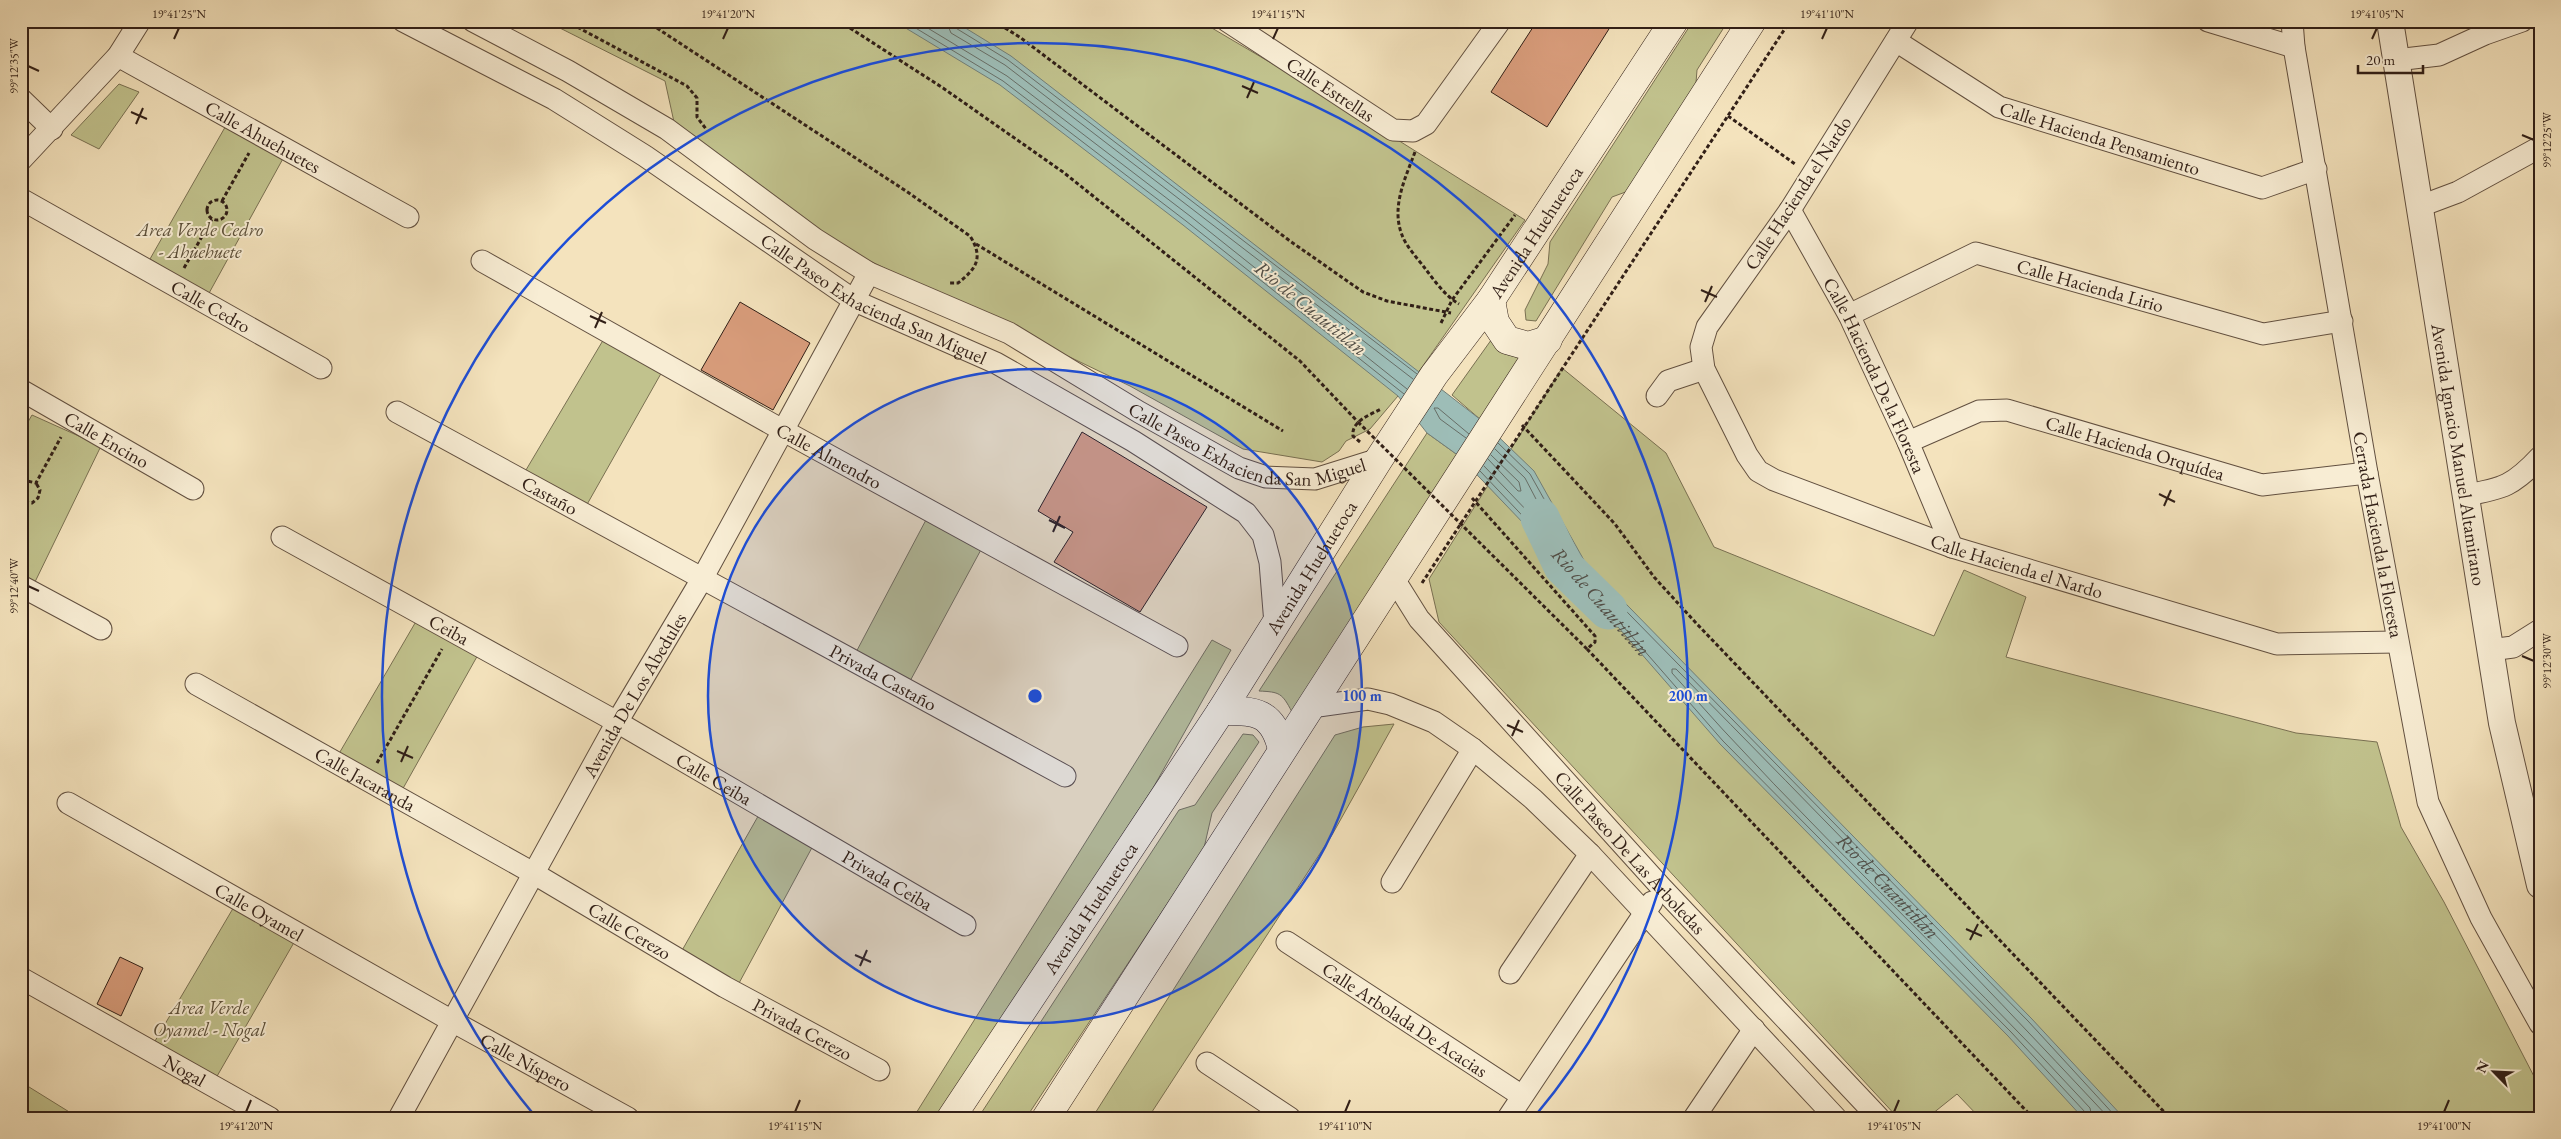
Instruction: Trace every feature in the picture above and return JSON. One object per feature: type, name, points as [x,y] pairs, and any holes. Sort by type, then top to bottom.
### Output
[{"type":"main road","name":"Avenida Huehuetoca","points":[[951,1118],[1221,711],[1379,459],[1397,413],[1434,375],[1482,312],[1674,21]]},
{"type":"main road","points":[[1046,1118],[1752,21]]},
{"type":"main road","points":[[1482,312],[1495,322],[1507,340],[1528,346],[1548,340]]},
{"type":"main road","points":[[1221,711],[1247,710],[1265,716],[1277,730],[1282,749]]},
{"type":"street","points":[[21,160],[118,56],[140,21]]},
{"type":"street","name":"Calle Paseo Exhacienda San Miguel","points":[[403,21],[571,109],[645,156],[796,262],[855,300],[996,363],[1133,441],[1246,512],[1263,535],[1270,562],[1275,624]]},
{"type":"street","name":"Calle Paseo Exhacienda San Miguel","points":[[473,21],[568,71],[666,130],[815,239],[869,274],[1009,334],[1139,412],[1248,472],[1266,477],[1291,480],[1315,479],[1379,459]]},
{"type":"street","name":"Calle Estrellas","points":[[1227,21],[1393,130],[1419,128]]},
{"type":"street","name":"Calle Hacienda el Nardo","points":[[1908,21],[1790,210],[1707,327],[1701,347],[1704,368],[1747,455],[1758,471],[1774,480],[1952,547],[2277,644],[2397,642]]},
{"type":"street","points":[[2208,21],[2294,47]]},
{"type":"street","name":"Cerrada Hacienda la Floresta","points":[[2292,21],[2294,47],[2367,474],[2428,802],[2481,918],[2540,1024]]},
{"type":"street","name":"Avenida Ignacio Manuel Altamirano","points":[[2390,21],[2418,207],[2490,650],[2510,761],[2540,885]]},
{"type":"street","points":[[2396,60],[2439,56],[2485,34],[2522,21]]},
{"type":"street","points":[[1419,128],[1493,24]]},
{"type":"street","name":"Calle Hacienda Pensamiento","points":[[1896,41],[1999,107],[2252,185],[2262,188],[2316,169]]},
{"type":"street","name":"Calle Ahuehuetes","points":[[118,56],[408,217]]},
{"type":"street","points":[[21,99],[52,128]]},
{"type":"street","points":[[2418,207],[2458,192],[2540,147]]},
{"type":"street","name":"Calle Cedro","points":[[21,199],[321,368]]},
{"type":"street","name":"Calle Hacienda De la Floresta","points":[[1790,210],[1849,314],[1908,442],[1952,547]]},
{"type":"street","name":"Calle Hacienda Lirio","points":[[1849,314],[1976,253],[2263,334],[2342,321]]},
{"type":"street","name":"Calle Almendro","points":[[482,262],[784,431],[1177,646]]},
{"type":"street","name":"Avenida De Los Abedules","points":[[399,1118],[617,722],[702,580],[869,274]]},
{"type":"street","points":[[996,363],[1009,334]]},
{"type":"street","points":[[1657,396],[1668,381],[1704,368]]},
{"type":"street","name":"Calle Encino","points":[[21,390],[193,489]]},
{"type":"street","name":"Calle Hacienda Orquídea","points":[[1908,442],[1978,412],[2007,410],[2262,485],[2367,474]]},
{"type":"street","name":"Castaño","points":[[396,412],[702,580]]},
{"type":"street","points":[[2466,495],[2495,490],[2521,478],[2540,457]]},
{"type":"street","name":"Ceiba","points":[[282,537],[617,722]]},
{"type":"street","name":"Privada Castaño","points":[[702,580],[1065,776]]},
{"type":"street","name":"Calle Paseo De Las Arboledas","points":[[1394,580],[1419,619],[1662,887],[1879,1118]]},
{"type":"street","points":[[21,586],[101,629]]},
{"type":"street","points":[[2490,650],[2513,647],[2540,630]]},
{"type":"street","name":"Calle Jacaranda","points":[[196,684],[533,873]]},
{"type":"street","name":"Calle Paseo De Las Arboledas","points":[[1311,707],[1368,699],[1390,704],[1434,722],[1473,749],[1534,799],[1590,854],[1836,1118]]},
{"type":"street","name":"Calle Ceiba","points":[[617,722],[812,835]]},
{"type":"street","points":[[1392,882],[1473,749]]},
{"type":"street","name":"Calle Oyamel","points":[[68,803],[452,1021]]},
{"type":"street","name":"Privada Ceiba","points":[[812,835],[965,925]]},
{"type":"street","points":[[1510,973],[1590,854]]},
{"type":"street","name":"Calle Cerezo","points":[[533,873],[725,986]]},
{"type":"street","points":[[1508,1118],[1662,887]]},
{"type":"street","name":"Calle Arbolada De Acacias","points":[[1287,942],[1522,1096]]},
{"type":"street","name":"Nogal","points":[[21,978],[270,1118]]},
{"type":"street","name":"Privada Cerezo","points":[[725,986],[879,1070]]},
{"type":"street","name":"Calle Níspero","points":[[452,1021],[627,1117]]},
{"type":"street","points":[[1694,1118],[1754,1029]]},
{"type":"street","points":[[1207,1063],[1290,1118]]},
{"type":"path","points":[[566,21],[687,86],[697,98],[696,117],[712,134]]},
{"type":"path","points":[[646,21],[906,190],[970,236],[975,244],[978,258],[971,273],[958,283],[947,283]]},
{"type":"path","points":[[839,21],[943,88],[1063,172],[1300,361],[1358,422],[1587,649],[2033,1118]]},
{"type":"path","points":[[994,21],[1021,38],[1290,241],[1363,292],[1387,301],[1434,308],[1482,312]]},
{"type":"path","points":[[1409,603],[1790,21]]},
{"type":"path","points":[[1728,116],[1811,176]]},
{"type":"path","points":[[1419,128],[1400,190],[1398,212],[1402,236],[1452,300],[1482,312]]},
{"type":"path","points":[[222,201],[259,134]]},
{"type":"path","points":[[213,199],[222,201],[227,207],[227,214],[220,220],[212,219],[207,214],[207,204],[213,199]]},
{"type":"path","points":[[174,285],[212,219]]},
{"type":"path","points":[[975,244],[1283,431]]},
{"type":"path","points":[[1501,411],[1524,427],[1615,524],[1654,577],[1703,631],[2170,1118]]},
{"type":"path","points":[[1358,422],[1397,413]]},
{"type":"path","points":[[36,483],[71,419]]},
{"type":"path","points":[[21,491],[27,481],[36,483],[40,490],[38,498],[32,503],[25,502],[21,497]]},
{"type":"path","points":[[1457,481],[1595,636],[1595,642],[1587,649]]},
{"type":"path","points":[[21,509],[25,502]]},
{"type":"path","points":[[368,780],[452,631]]},
{"type":"green space","points":[[546,21],[1200,21],[1339,103],[1525,220],[1420,370],[1370,429],[1346,441],[1339,451],[1322,462],[1243,449],[1130,386],[849,251],[674,122],[665,81]]},
{"type":"green space","points":[[1693,21],[1728,21],[1697,70],[1695,95],[1631,190],[1612,197],[1536,321],[1526,320],[1525,310],[1548,264],[1550,242]]},
{"type":"green space","points":[[119,84],[139,92],[99,149],[71,135]]},
{"type":"green space","name":"Area Verde Cedro - Ahuehuete","points":[[228,122],[285,155],[208,295],[150,259]]},
{"type":"green space","points":[[1494,336],[1503,353],[1523,359],[1481,420],[1452,395]]},
{"type":"green space","points":[[605,337],[663,370],[585,508],[523,475]]},
{"type":"green space","points":[[1562,368],[1666,453],[1714,547],[1934,636],[1964,570],[2026,597],[2006,657],[2296,733],[2377,742],[2401,827],[2444,902],[2540,1088],[2540,1118],[1980,1118],[1957,1094],[1927,1118],[1898,1118],[1439,622],[1429,579]]},
{"type":"green space","points":[[32,415],[101,446],[34,584],[21,576],[21,434]]},
{"type":"green space","points":[[1427,433],[1459,456],[1292,712],[1280,695],[1259,691]]},
{"type":"green space","points":[[927,518],[983,546],[909,683],[854,656]]},
{"type":"green space","points":[[418,618],[479,653],[401,792],[337,757]]},
{"type":"green space","points":[[1212,640],[1231,650],[1153,788],[937,1118],[913,1118]]},
{"type":"green space","points":[[1394,724],[1332,835],[1148,1118],[1092,1118],[1335,735],[1363,727]]},
{"type":"green space","points":[[1243,734],[1253,735],[1259,742],[1212,813],[1204,848],[1026,1118],[978,1118],[1179,810],[1195,805]]},
{"type":"green space","points":[[761,811],[815,842],[738,985],[680,954]]},
{"type":"green space","name":"Area Verde Oyamel - Nogal","points":[[235,905],[296,939],[216,1078],[155,1041]]},
{"type":"green space","points":[[21,1082],[79,1118],[21,1118]]},
{"type":"water","points":[[894,21],[954,21],[1011,56],[1481,420],[1534,471],[1585,562],[2031,1018],[2124,1118],[2083,1118],[2008,1036],[1720,744],[1571,573],[1459,456],[1427,433],[1398,396],[1183,225],[1000,85]]},
{"type":"building","points":[[1537,21],[1614,21],[1547,127],[1491,92]]},
{"type":"building","points":[[740,302],[810,343],[773,410],[701,370]]},
{"type":"building","points":[[1082,432],[1207,507],[1140,612],[1054,562],[1073,532],[1038,511]]},
{"type":"building","points":[[120,957],[143,968],[121,1016],[97,1004]]},
{"type":"waterway","name":"Rio de Cuautitlán","points":[[1540,518],[1563,566],[1608,610]]}]
